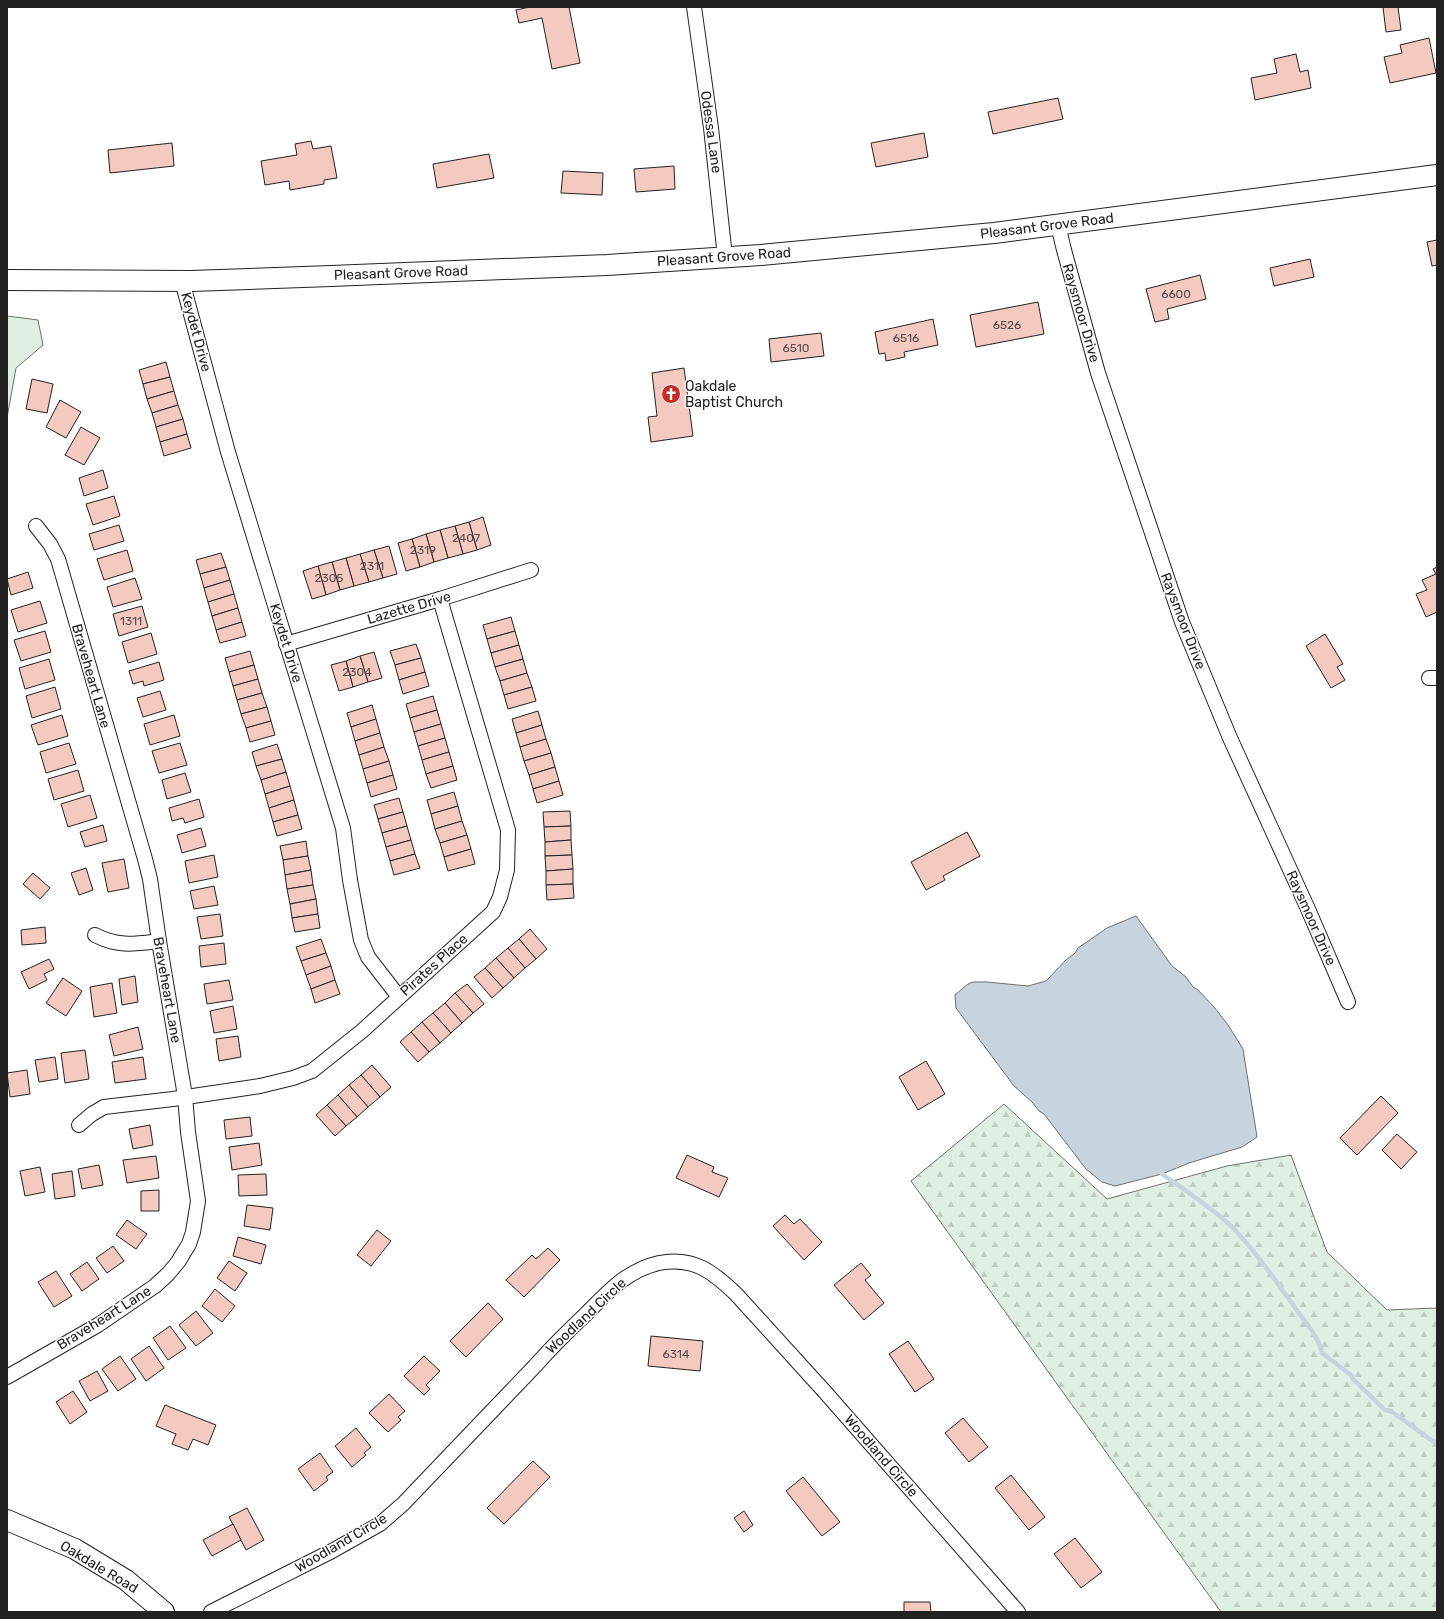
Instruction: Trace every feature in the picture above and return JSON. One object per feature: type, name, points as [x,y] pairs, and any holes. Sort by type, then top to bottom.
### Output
[{"type":"street","name":"Odessa Lane","points":[[694,7],[711,128],[725,257]]},
{"type":"street","name":"Pleasant Grove Road","points":[[7,280],[182,281],[607,265],[725,257],[974,235],[1437,175]]},
{"type":"street","name":"Raysmoor Drive","points":[[1058,225],[1098,373],[1182,622],[1230,738],[1308,909],[1348,1002]]},
{"type":"street","name":"Keydet Drive","points":[[182,281],[228,452],[343,828],[350,880],[361,940],[368,957],[399,997]]},
{"type":"street","name":"Braveheart Lane","points":[[7,1377],[123,1309],[155,1286],[178,1262],[188,1244],[193,1232],[198,1201],[188,1132],[185,1096],[150,879],[58,559],[50,544],[36,526]]},
{"type":"street","name":"Lazette Drive","points":[[286,644],[440,599],[532,570]]},
{"type":"street","name":"Pirates Place","points":[[79,1125],[92,1114],[104,1107],[260,1086],[293,1078],[312,1071],[362,1031],[493,912],[500,897],[507,870],[508,830],[440,599]]},
{"type":"street","points":[[95,935],[108,942],[121,943],[159,941]]},
{"type":"street","name":"Woodland Circle","points":[[211,1612],[332,1551],[380,1524],[403,1504],[553,1347],[605,1295],[621,1281],[640,1269],[660,1263],[678,1262],[692,1263],[706,1269],[736,1294],[825,1392],[1018,1612]]},
{"type":"street","name":"Oakdale Road","points":[[7,1520],[75,1549],[126,1580],[164,1612]]},
{"type":"green space","points":[[7,316],[38,320],[43,345],[16,368],[7,418]]},
{"type":"green space","points":[[1004,1104],[1107,1199],[1227,1166],[1291,1155],[1327,1252],[1387,1310],[1437,1308],[1437,1612],[1221,1612],[911,1181]]},
{"type":"shaded area","points":[[1136,916],[1172,966],[1186,977],[1193,987],[1198,990],[1214,1007],[1228,1025],[1243,1049],[1257,1137],[1242,1147],[1189,1163],[1162,1174],[1115,1186],[1102,1182],[1086,1169],[1044,1114],[1039,1111],[1032,1102],[1014,1086],[956,1008],[955,995],[968,984],[973,982],[1028,986],[1046,981],[1066,960],[1075,953],[1078,948],[1107,928]]},
{"type":"building","points":[[530,7],[569,7],[580,63],[552,69],[542,18],[519,23],[516,10]]},
{"type":"building","points":[[1383,7],[1398,7],[1401,30],[1386,32]]},
{"type":"building","points":[[1429,38],[1436,73],[1390,83],[1384,57],[1402,53],[1400,45]]},
{"type":"building","points":[[1296,54],[1300,72],[1308,70],[1311,88],[1255,100],[1251,78],[1277,73],[1274,59]]},
{"type":"building","points":[[1058,98],[1063,119],[993,134],[988,112]]},
{"type":"building","points":[[924,133],[928,157],[876,167],[871,143]]},
{"type":"building","points":[[311,141],[313,149],[331,146],[337,178],[324,180],[324,184],[290,190],[289,181],[265,185],[261,161],[297,155],[295,144]]},
{"type":"building","points":[[172,143],[174,166],[110,173],[108,150]]},
{"type":"building","points":[[489,154],[494,178],[437,188],[433,164]]},
{"type":"building","points":[[674,166],[675,189],[636,192],[634,169]]},
{"type":"building","points":[[563,171],[603,173],[602,195],[561,193]]},
{"type":"building","points":[[1437,240],[1437,265],[1432,266],[1427,242]]},
{"type":"building","points":[[1310,259],[1314,277],[1274,286],[1270,268]]},
{"type":"building","points":[[1200,275],[1206,299],[1167,309],[1169,319],[1155,322],[1146,289]]},
{"type":"building","points":[[1038,302],[1044,334],[976,347],[970,315]]},
{"type":"building","points":[[933,319],[938,345],[904,352],[905,357],[886,361],[885,353],[879,354],[875,332]]},
{"type":"building","points":[[821,333],[824,356],[771,362],[769,339]]},
{"type":"building","points":[[166,362],[170,377],[143,384],[139,370]]},
{"type":"building","name":"Oakdale Baptist Church","points":[[684,368],[693,436],[651,442],[648,417],[657,416],[652,373]]},
{"type":"building","points":[[170,377],[174,391],[147,399],[143,384]]},
{"type":"building","points":[[32,379],[53,384],[47,413],[26,409]]},
{"type":"building","points":[[174,391],[178,405],[152,413],[147,399]]},
{"type":"building","points":[[60,400],[81,412],[66,438],[46,427]]},
{"type":"building","points":[[178,405],[183,419],[156,427],[152,413]]},
{"type":"building","points":[[183,419],[187,434],[160,442],[156,427]]},
{"type":"building","points":[[81,427],[100,438],[84,465],[65,455]]},
{"type":"building","points":[[187,434],[191,448],[164,456],[160,442]]},
{"type":"building","points":[[103,470],[108,488],[84,496],[79,478]]},
{"type":"building","points":[[114,496],[120,516],[93,525],[86,504]]},
{"type":"building","points":[[483,517],[491,545],[477,550],[469,522]]},
{"type":"building","points":[[469,522],[477,550],[463,554],[455,526]]},
{"type":"building","points":[[119,525],[124,541],[94,550],[89,534]]},
{"type":"building","points":[[455,526],[463,554],[448,558],[440,530]]},
{"type":"building","points":[[440,530],[448,558],[434,562],[426,534]]},
{"type":"building","points":[[426,534],[434,562],[420,567],[412,539]]},
{"type":"building","points":[[412,539],[420,567],[406,571],[398,543]]},
{"type":"building","points":[[389,546],[397,574],[383,578],[374,550]]},
{"type":"building","points":[[127,550],[133,571],[104,580],[97,559]]},
{"type":"building","points":[[374,550],[383,578],[369,582],[360,554]]},
{"type":"building","points":[[221,553],[226,567],[200,574],[196,560]]},
{"type":"building","points":[[360,554],[369,582],[354,586],[346,558]]},
{"type":"building","points":[[346,558],[354,586],[340,590],[332,562]]},
{"type":"building","points":[[332,562],[340,590],[326,595],[318,566]]},
{"type":"building","points":[[318,566],[326,595],[312,599],[303,571]]},
{"type":"building","points":[[226,567],[230,580],[204,588],[200,574]]},
{"type":"building","points":[[1437,567],[1437,612],[1426,617],[1416,594],[1427,590],[1422,580],[1436,574],[1433,569]]},
{"type":"building","points":[[28,572],[33,588],[11,595],[7,579]]},
{"type":"building","points":[[135,578],[142,599],[113,607],[107,587]]},
{"type":"building","points":[[230,580],[234,594],[208,602],[204,588]]},
{"type":"building","points":[[234,594],[238,608],[212,616],[208,602]]},
{"type":"building","points":[[40,601],[47,623],[18,632],[11,610]]},
{"type":"building","points":[[142,606],[148,627],[119,636],[113,614]]},
{"type":"building","points":[[238,608],[242,622],[216,630],[212,616]]},
{"type":"building","points":[[511,617],[515,631],[487,639],[483,625]]},
{"type":"building","points":[[242,622],[246,636],[220,643],[216,630]]},
{"type":"building","points":[[45,631],[51,652],[21,661],[14,640]]},
{"type":"building","points":[[515,631],[519,645],[491,653],[487,639]]},
{"type":"building","points":[[151,633],[157,654],[128,663],[122,642]]},
{"type":"building","points":[[1325,634],[1343,664],[1337,667],[1345,680],[1331,688],[1306,646]]},
{"type":"building","points":[[416,644],[421,658],[395,665],[390,651]]},
{"type":"building","points":[[519,645],[523,659],[495,667],[491,653]]},
{"type":"building","points":[[250,651],[254,665],[229,672],[225,658]]},
{"type":"building","points":[[374,652],[382,678],[368,682],[360,656]]},
{"type":"building","points":[[360,656],[368,682],[353,687],[346,661]]},
{"type":"building","points":[[421,658],[425,672],[399,680],[395,665]]},
{"type":"building","points":[[49,659],[55,680],[25,689],[19,668]]},
{"type":"building","points":[[523,659],[527,673],[500,681],[495,667]]},
{"type":"building","points":[[346,661],[353,687],[339,691],[331,665]]},
{"type":"building","points":[[159,662],[164,680],[144,686],[143,681],[133,684],[129,671]]},
{"type":"building","points":[[254,665],[258,679],[233,686],[229,672]]},
{"type":"building","points":[[425,672],[429,686],[403,694],[399,680]]},
{"type":"building","points":[[527,673],[532,687],[504,695],[500,681]]},
{"type":"building","points":[[258,679],[262,693],[237,700],[233,686]]},
{"type":"building","points":[[55,687],[61,709],[32,718],[26,696]]},
{"type":"building","points":[[532,687],[536,701],[508,709],[504,695]]},
{"type":"building","points":[[160,691],[166,710],[143,717],[137,698]]},
{"type":"building","points":[[262,693],[267,707],[241,714],[237,700]]},
{"type":"building","points":[[433,696],[437,710],[410,718],[406,704]]},
{"type":"building","points":[[372,705],[376,719],[351,727],[347,713]]},
{"type":"building","points":[[267,707],[271,721],[246,728],[241,714]]},
{"type":"building","points":[[437,710],[441,724],[414,732],[410,718]]},
{"type":"building","points":[[538,711],[542,725],[516,733],[512,719]]},
{"type":"building","points":[[62,715],[68,736],[38,745],[31,725]]},
{"type":"building","points":[[174,715],[180,736],[150,745],[144,724]]},
{"type":"building","points":[[376,719],[380,733],[355,741],[351,727]]},
{"type":"building","points":[[271,721],[275,735],[250,742],[246,728]]},
{"type":"building","points":[[441,724],[445,738],[418,746],[414,732]]},
{"type":"building","points":[[542,725],[546,739],[520,747],[516,733]]},
{"type":"building","points":[[380,733],[384,747],[359,755],[355,741]]},
{"type":"building","points":[[445,738],[449,752],[422,760],[418,746]]},
{"type":"building","points":[[546,739],[551,753],[524,761],[520,747]]},
{"type":"building","points":[[69,743],[76,764],[46,773],[40,752]]},
{"type":"building","points":[[180,743],[187,765],[159,773],[152,751]]},
{"type":"building","points":[[277,744],[282,759],[256,766],[252,752]]},
{"type":"building","points":[[384,747],[389,761],[363,769],[359,755]]},
{"type":"building","points":[[449,752],[453,766],[426,774],[422,760]]},
{"type":"building","points":[[551,753],[555,767],[529,775],[524,761]]},
{"type":"building","points":[[282,759],[286,772],[261,780],[256,766]]},
{"type":"building","points":[[389,761],[393,775],[367,783],[363,769]]},
{"type":"building","points":[[453,766],[457,780],[431,788],[426,774]]},
{"type":"building","points":[[555,767],[559,781],[533,789],[529,775]]},
{"type":"building","points":[[78,770],[84,791],[54,800],[48,779]]},
{"type":"building","points":[[286,772],[290,786],[265,794],[261,780]]},
{"type":"building","points":[[185,773],[191,792],[167,799],[162,780]]},
{"type":"building","points":[[393,775],[397,789],[371,797],[367,783]]},
{"type":"building","points":[[559,781],[563,795],[537,803],[533,789]]},
{"type":"building","points":[[290,786],[294,800],[269,808],[265,794]]},
{"type":"building","points":[[454,792],[458,806],[431,814],[427,800]]},
{"type":"building","points":[[90,795],[97,818],[68,827],[61,804]]},
{"type":"building","points":[[399,798],[403,812],[378,819],[374,805]]},
{"type":"building","points":[[199,799],[204,817],[185,823],[183,818],[172,821],[169,808]]},
{"type":"building","points":[[294,800],[298,815],[273,822],[269,808]]},
{"type":"building","points":[[458,806],[462,821],[435,829],[431,814]]},
{"type":"building","points":[[570,811],[571,826],[544,827],[543,812]]},
{"type":"building","points":[[403,812],[407,826],[382,833],[378,819]]},
{"type":"building","points":[[298,815],[302,829],[277,836],[273,822]]},
{"type":"building","points":[[462,821],[467,835],[440,843],[435,829]]},
{"type":"building","points":[[103,825],[107,841],[85,847],[80,832]]},
{"type":"building","points":[[407,826],[411,840],[386,847],[382,833]]},
{"type":"building","points":[[571,826],[571,840],[545,842],[544,827]]},
{"type":"building","points":[[201,828],[206,846],[182,853],[177,835]]},
{"type":"building","points":[[967,832],[980,856],[943,876],[945,880],[926,890],[911,862]]},
{"type":"building","points":[[467,835],[471,849],[444,857],[440,843]]},
{"type":"building","points":[[411,840],[415,854],[390,861],[386,847]]},
{"type":"building","points":[[571,840],[572,855],[545,856],[545,842]]},
{"type":"building","points":[[306,841],[308,856],[283,860],[280,846]]},
{"type":"building","points":[[471,849],[475,864],[448,871],[444,857]]},
{"type":"building","points":[[415,854],[420,868],[394,875],[390,861]]},
{"type":"building","points":[[214,855],[218,877],[189,883],[185,861]]},
{"type":"building","points":[[572,855],[573,869],[546,871],[545,856]]},
{"type":"building","points":[[308,856],[311,870],[285,875],[283,860]]},
{"type":"building","points":[[124,859],[129,888],[108,892],[102,863]]},
{"type":"building","points":[[86,868],[93,890],[79,895],[71,873]]},
{"type":"building","points":[[573,869],[573,884],[546,885],[546,871]]},
{"type":"building","points":[[311,870],[313,885],[287,889],[285,875]]},
{"type":"building","points":[[33,873],[50,888],[40,899],[23,884]]},
{"type":"building","points":[[573,884],[574,898],[547,900],[546,885]]},
{"type":"building","points":[[313,885],[316,899],[290,904],[287,889]]},
{"type":"building","points":[[214,886],[218,905],[194,909],[190,891]]},
{"type":"building","points":[[316,899],[318,914],[292,918],[290,904]]},
{"type":"building","points":[[220,914],[223,936],[201,939],[197,917]]},
{"type":"building","points":[[318,914],[320,928],[295,932],[292,918]]},
{"type":"building","points":[[45,927],[46,943],[22,945],[21,930]]},
{"type":"building","points":[[530,929],[547,949],[536,959],[519,939]]},
{"type":"building","points":[[321,939],[326,953],[301,961],[296,947]]},
{"type":"building","points":[[519,939],[536,959],[525,968],[508,948]]},
{"type":"building","points":[[224,943],[226,964],[201,967],[199,946]]},
{"type":"building","points":[[508,948],[525,968],[514,978],[496,958]]},
{"type":"building","points":[[326,953],[331,966],[306,975],[301,961]]},
{"type":"building","points":[[496,958],[514,978],[503,988],[485,968]]},
{"type":"building","points":[[49,959],[54,969],[44,974],[47,980],[29,989],[21,972]]},
{"type":"building","points":[[331,966],[335,980],[311,989],[306,975]]},
{"type":"building","points":[[485,968],[503,988],[492,998],[474,977]]},
{"type":"building","points":[[135,976],[138,1002],[122,1005],[119,979]]},
{"type":"building","points":[[63,978],[82,991],[66,1016],[46,1003]]},
{"type":"building","points":[[229,980],[233,1000],[207,1004],[204,984]]},
{"type":"building","points":[[335,980],[340,994],[315,1003],[311,989]]},
{"type":"building","points":[[112,983],[117,1013],[94,1017],[90,987]]},
{"type":"building","points":[[467,984],[484,1004],[473,1013],[455,993]]},
{"type":"building","points":[[455,993],[473,1013],[462,1023],[445,1003]]},
{"type":"building","points":[[445,1003],[462,1023],[451,1033],[433,1013]]},
{"type":"building","points":[[233,1006],[237,1029],[214,1033],[210,1011]]},
{"type":"building","points":[[433,1013],[451,1033],[440,1043],[422,1022]]},
{"type":"building","points":[[422,1022],[440,1043],[429,1052],[411,1032]]},
{"type":"building","points":[[138,1027],[143,1049],[114,1056],[109,1035]]},
{"type":"building","points":[[411,1032],[429,1052],[418,1062],[400,1042]]},
{"type":"building","points":[[238,1036],[241,1057],[219,1061],[216,1039]]},
{"type":"building","points":[[85,1050],[89,1079],[65,1083],[61,1053]]},
{"type":"building","points":[[55,1057],[58,1079],[39,1082],[35,1060]]},
{"type":"building","points":[[143,1057],[146,1079],[115,1083],[112,1062]]},
{"type":"building","points":[[926,1061],[945,1094],[918,1110],[899,1077]]},
{"type":"building","points":[[372,1065],[391,1087],[380,1097],[361,1075]]},
{"type":"building","points":[[27,1070],[30,1094],[10,1097],[7,1073]]},
{"type":"building","points":[[361,1075],[380,1097],[368,1107],[349,1085]]},
{"type":"building","points":[[349,1085],[368,1107],[357,1117],[338,1095]]},
{"type":"building","points":[[338,1095],[357,1117],[346,1126],[327,1105]]},
{"type":"building","points":[[1381,1096],[1398,1113],[1357,1155],[1340,1138]]},
{"type":"building","points":[[327,1105],[346,1126],[335,1136],[316,1115]]},
{"type":"building","points":[[250,1117],[252,1136],[226,1139],[224,1120]]},
{"type":"building","points":[[150,1125],[153,1145],[133,1149],[129,1129]]},
{"type":"building","points":[[1397,1134],[1417,1152],[1401,1169],[1382,1150]]},
{"type":"building","points":[[259,1143],[262,1165],[232,1170],[229,1147]]},
{"type":"building","points":[[687,1155],[714,1167],[712,1172],[728,1178],[719,1197],[676,1178]]},
{"type":"building","points":[[156,1156],[159,1178],[127,1183],[123,1160]]},
{"type":"building","points":[[99,1165],[103,1185],[82,1189],[78,1169]]},
{"type":"building","points":[[40,1167],[45,1192],[25,1196],[20,1171]]},
{"type":"building","points":[[72,1171],[75,1196],[55,1199],[52,1174]]},
{"type":"building","points":[[266,1174],[267,1195],[239,1196],[238,1175]]},
{"type":"building","points":[[159,1190],[159,1211],[141,1211],[141,1191]]},
{"type":"building","points":[[247,1205],[273,1208],[270,1230],[244,1226]]},
{"type":"building","points":[[785,1215],[794,1224],[800,1219],[822,1242],[804,1260],[773,1226]]},
{"type":"building","points":[[127,1220],[147,1234],[136,1249],[116,1235]]},
{"type":"building","points":[[377,1230],[391,1241],[371,1266],[357,1255]]},
{"type":"building","points":[[238,1237],[266,1245],[261,1264],[233,1256]]},
{"type":"building","points":[[113,1246],[124,1261],[107,1273],[96,1258]]},
{"type":"building","points":[[548,1248],[560,1260],[524,1297],[506,1280],[532,1255],[536,1259]]},
{"type":"building","points":[[229,1261],[247,1273],[235,1291],[217,1278]]},
{"type":"building","points":[[87,1262],[99,1279],[82,1291],[70,1274]]},
{"type":"building","points":[[861,1263],[871,1275],[865,1280],[884,1303],[864,1320],[834,1285]]},
{"type":"building","points":[[56,1271],[72,1296],[54,1307],[38,1282]]},
{"type":"building","points":[[215,1289],[235,1306],[222,1322],[202,1306]]},
{"type":"building","points":[[488,1303],[503,1319],[466,1357],[450,1341]]},
{"type":"building","points":[[196,1311],[213,1333],[196,1346],[179,1325]]},
{"type":"building","points":[[170,1326],[186,1348],[168,1360],[153,1338]]},
{"type":"building","points":[[651,1336],[703,1341],[700,1371],[648,1366]]},
{"type":"building","points":[[908,1341],[934,1379],[915,1392],[889,1354]]},
{"type":"building","points":[[149,1346],[164,1368],[146,1381],[131,1359]]},
{"type":"building","points":[[120,1356],[136,1379],[118,1391],[102,1369]]},
{"type":"building","points":[[424,1356],[440,1371],[426,1385],[430,1389],[424,1395],[404,1376]]},
{"type":"building","points":[[97,1371],[108,1391],[90,1401],[79,1381]]},
{"type":"building","points":[[73,1391],[87,1412],[70,1424],[56,1402]]},
{"type":"building","points":[[389,1394],[405,1411],[398,1417],[401,1420],[388,1432],[369,1413]]},
{"type":"building","points":[[165,1405],[216,1425],[208,1445],[193,1439],[188,1450],[172,1444],[176,1434],[156,1426]]},
{"type":"building","points":[[963,1418],[988,1447],[969,1462],[945,1433]]},
{"type":"building","points":[[356,1428],[371,1447],[364,1453],[366,1455],[352,1467],[335,1446]]},
{"type":"building","points":[[320,1453],[333,1472],[326,1477],[328,1480],[314,1491],[298,1469]]},
{"type":"building","points":[[533,1461],[550,1477],[504,1524],[487,1508]]},
{"type":"building","points":[[1011,1475],[1045,1517],[1029,1530],[995,1488]]},
{"type":"building","points":[[803,1477],[840,1522],[822,1536],[786,1491]]},
{"type":"building","points":[[247,1508],[264,1540],[246,1550],[229,1517]]},
{"type":"building","points":[[744,1511],[753,1525],[744,1532],[734,1518]]},
{"type":"building","points":[[233,1524],[241,1540],[212,1556],[203,1540]]},
{"type":"building","points":[[1075,1538],[1102,1572],[1081,1588],[1054,1554]]},
{"type":"building","points":[[904,1602],[930,1602],[931,1612],[904,1612]]},
{"type":"waterway","points":[[1160,1170],[1162,1174],[1214,1211],[1230,1225],[1248,1245],[1311,1330],[1318,1341],[1322,1353],[1351,1375],[1353,1379],[1385,1410],[1391,1411],[1437,1443]]},
{"type":"place","name":"Oakdale Baptist Church","points":[[671,394]]}]
